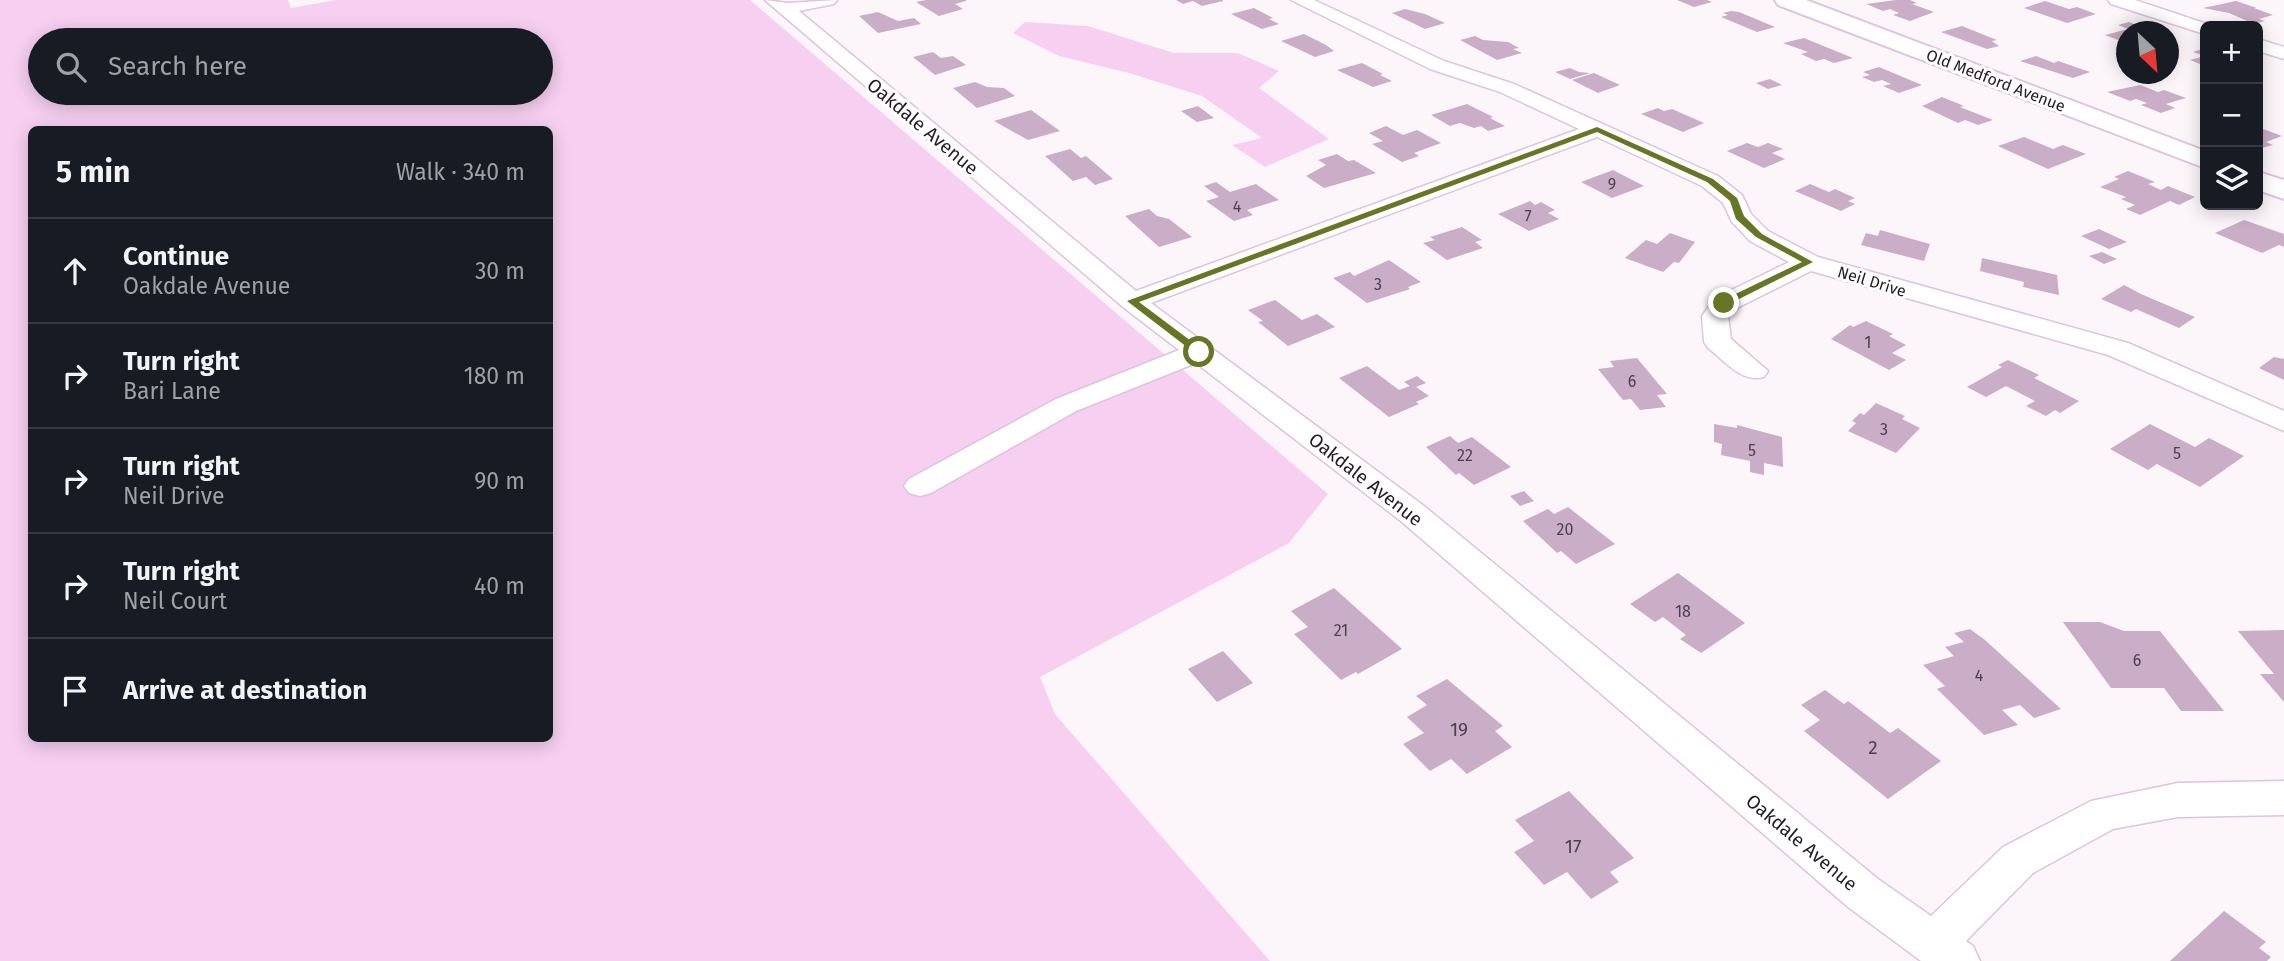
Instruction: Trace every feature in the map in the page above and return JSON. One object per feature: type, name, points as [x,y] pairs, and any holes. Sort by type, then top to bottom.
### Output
[{"type":"street","points":[[779,5],[828,0]]},
{"type":"street","name":"Neil Drive","points":[[1300,0],[1437,65],[1507,88],[1710,181],[1734,200],[1740,217],[1759,236],[1809,262],[2118,349],[2284,422]]},
{"type":"street","name":"Old Medford Avenue","points":[[1786,0],[2200,158]]},
{"type":"street","points":[[2116,0],[2200,26]]},
{"type":"street","name":"Oakdale Avenue","points":[[779,5],[1132,301],[1413,514],[1863,893],[1945,952]]},
{"type":"street","points":[[2263,47],[2284,53]]},
{"type":"street","points":[[1132,301],[1597,130]]},
{"type":"street","points":[[2263,182],[2284,190]]},
{"type":"street","points":[[1754,371],[1718,342],[1715,316],[1724,303],[1809,262]]},
{"type":"street","points":[[920,486],[1066,405],[1199,352]]},
{"type":"street","points":[[1945,952],[2018,860],[2105,813],[2178,800],[2284,798]]},
{"type":"shaded area","points":[[0,0],[288,0],[291,8],[336,0],[750,0],[1328,494],[1289,543],[1040,677],[1055,714],[1270,961],[0,961]]},
{"type":"shaded area","points":[[1025,22],[1088,26],[1174,53],[1238,53],[1279,71],[1259,88],[1329,139],[1265,167],[1232,145],[1262,138],[1202,96],[1129,73],[1059,56],[1013,33]]},
{"type":"building","points":[[1176,0],[1223,1],[1202,6],[1193,1],[1183,4]]},
{"type":"building","points":[[1677,0],[1707,0],[1712,2],[1694,7]]},
{"type":"building","points":[[1910,0],[1917,3],[1912,4],[1934,12],[1910,21],[1893,15],[1899,13],[1890,9],[1883,11],[1866,4]]},
{"type":"building","points":[[966,1],[955,4],[963,9],[939,16],[916,2]]},
{"type":"building","points":[[2045,1],[2096,14],[2067,23],[2024,8]]},
{"type":"building","points":[[2236,1],[2273,15],[2259,19],[2263,22],[2247,21],[2229,13],[2203,8]]},
{"type":"building","points":[[1254,8],[1279,24],[1262,29],[1231,14]]},
{"type":"building","points":[[1405,9],[1445,23],[1425,29],[1392,13]]},
{"type":"building","points":[[1731,11],[1775,27],[1757,32],[1721,17],[1728,15],[1723,13]]},
{"type":"building","points":[[878,12],[898,21],[914,18],[921,24],[878,33],[859,16]]},
{"type":"building","points":[[1962,26],[1997,40],[1992,41],[1999,46],[1987,49],[1941,32]]},
{"type":"building","points":[[2116,32],[2116,39],[2105,35]]},
{"type":"building","points":[[1304,34],[1334,51],[1315,57],[1281,41]]},
{"type":"building","points":[[1475,36],[1483,40],[1508,42],[1519,48],[1513,49],[1522,53],[1497,60],[1460,40]]},
{"type":"building","points":[[1804,38],[1853,58],[1834,63],[1824,59],[1816,61],[1801,54],[1808,52],[1783,43]]},
{"type":"building","points":[[933,52],[941,58],[953,56],[966,65],[935,75],[913,57]]},
{"type":"building","points":[[2036,56],[2090,72],[2073,78],[2020,61]]},
{"type":"building","points":[[2200,57],[2200,64],[2190,60]]},
{"type":"building","points":[[1362,63],[1392,81],[1373,87],[1337,70]]},
{"type":"building","points":[[1879,67],[1922,85],[1899,93],[1883,86],[1891,84],[1882,80],[1874,82],[1862,77],[1870,75],[1863,72]]},
{"type":"building","points":[[1570,68],[1590,73],[1570,79],[1555,72]]},
{"type":"building","points":[[1594,73],[1620,85],[1598,93],[1572,80]]},
{"type":"building","points":[[1770,79],[1782,85],[1768,89],[1756,83]]},
{"type":"building","points":[[975,82],[987,87],[1004,88],[1015,96],[977,108],[953,88]]},
{"type":"building","points":[[2140,85],[2186,98],[2166,104],[2175,108],[2161,113],[2141,105],[2147,103],[2136,99],[2130,101],[2107,92]]},
{"type":"building","points":[[1942,97],[1993,120],[1978,125],[1965,120],[1958,123],[1922,106]]},
{"type":"building","points":[[1467,104],[1505,126],[1488,131],[1481,126],[1474,128],[1460,123],[1450,126],[1431,115]]},
{"type":"building","points":[[1198,106],[1214,118],[1197,122],[1181,111]]},
{"type":"building","points":[[1658,108],[1664,111],[1672,109],[1704,123],[1683,132],[1641,114]]},
{"type":"building","points":[[1031,110],[1060,131],[1028,140],[994,121]]},
{"type":"building","points":[[1386,126],[1403,135],[1417,130],[1441,143],[1414,153],[1419,156],[1402,162],[1372,144],[1383,141],[1369,133]]},
{"type":"building","points":[[2263,129],[2282,136],[2266,142],[2273,145],[2263,148]]},
{"type":"building","points":[[2024,137],[2053,149],[2063,145],[2086,154],[2048,169],[1998,146]]},
{"type":"building","points":[[1747,143],[1758,147],[1768,143],[1783,149],[1772,153],[1785,159],[1764,168],[1727,151]]},
{"type":"building","points":[[1070,149],[1081,158],[1086,156],[1113,179],[1095,185],[1086,177],[1073,181],[1045,156]]},
{"type":"building","points":[[1337,154],[1376,173],[1324,188],[1306,176],[1326,165],[1318,160]]},
{"type":"building","points":[[1613,170],[1644,186],[1612,198],[1581,182]]},
{"type":"building","points":[[2128,171],[2155,182],[2148,184],[2161,190],[2168,186],[2195,197],[2179,205],[2170,201],[2140,215],[2126,209],[2135,205],[2121,199],[2126,197],[2100,187],[2119,179],[2114,177]]},
{"type":"building","points":[[1216,182],[1230,192],[1256,184],[1279,200],[1247,210],[1253,215],[1234,221],[1206,201],[1219,197],[1204,186]]},
{"type":"building","points":[[1810,184],[1829,192],[1835,189],[1855,198],[1848,201],[1855,204],[1841,211],[1795,191]]},
{"type":"building","points":[[1530,201],[1535,205],[1541,202],[1555,210],[1548,213],[1559,219],[1529,231],[1498,214]]},
{"type":"building","points":[[1149,209],[1157,216],[1169,219],[1192,237],[1159,247],[1125,216]]},
{"type":"building","points":[[2244,220],[2284,234],[2284,247],[2279,245],[2262,253],[2215,233]]},
{"type":"building","points":[[1462,227],[1482,240],[1475,242],[1483,248],[1447,260],[1423,243],[1435,240],[1430,237]]},
{"type":"building","points":[[2099,229],[2127,242],[2109,249],[2081,236]]},
{"type":"building","points":[[1880,230],[1930,244],[1924,261],[1861,245],[1866,233],[1878,236]]},
{"type":"building","points":[[1670,233],[1695,242],[1679,263],[1674,262],[1663,272],[1625,258],[1646,240],[1657,244]]},
{"type":"building","points":[[2102,252],[2117,259],[2104,264],[2089,256]]},
{"type":"building","points":[[1982,258],[2057,275],[2059,295],[2023,287],[2024,282],[1980,271]]},
{"type":"building","points":[[1389,260],[1421,282],[1408,287],[1410,289],[1367,303],[1333,278],[1350,272],[1354,276]]},
{"type":"building","points":[[2124,285],[2195,317],[2179,328],[2136,309],[2131,312],[2101,299]]},
{"type":"building","points":[[1275,300],[1302,320],[1317,314],[1335,327],[1288,346],[1258,322],[1263,321],[1248,310]]},
{"type":"building","points":[[1866,321],[1893,334],[1889,336],[1906,345],[1892,353],[1906,360],[1889,370],[1831,339],[1850,325],[1853,327]]},
{"type":"building","points":[[2274,357],[2284,359],[2284,380],[2259,368]]},
{"type":"building","points":[[1637,358],[1667,394],[1657,395],[1666,407],[1640,410],[1631,399],[1623,400],[1598,369],[1614,367],[1610,361]]},
{"type":"building","points":[[2008,360],[2039,375],[2034,378],[2079,401],[2060,413],[2055,410],[2046,416],[2026,406],[2035,401],[2006,386],[1986,397],[1967,387],[2002,367],[1998,365]]},
{"type":"building","points":[[1367,366],[1399,390],[1410,386],[1404,382],[1417,376],[1426,383],[1416,387],[1429,396],[1416,402],[1419,404],[1389,417],[1339,378]]},
{"type":"building","points":[[1876,403],[1905,416],[1902,419],[1920,428],[1896,453],[1848,431],[1856,423],[1852,421],[1860,413],[1864,415]]},
{"type":"building","points":[[1714,424],[1737,428],[1737,425],[1782,437],[1783,467],[1764,463],[1764,475],[1750,472],[1750,461],[1721,455],[1722,444],[1714,442]]},
{"type":"building","points":[[2150,424],[2195,447],[2209,438],[2244,456],[2200,487],[2157,464],[2148,470],[2110,449]]},
{"type":"building","points":[[1450,436],[1458,443],[1472,437],[1511,467],[1474,485],[1459,473],[1456,475],[1426,447]]},
{"type":"building","points":[[1524,491],[1534,501],[1520,506],[1510,496]]},
{"type":"building","points":[[1568,507],[1615,544],[1576,564],[1561,551],[1557,553],[1523,521],[1548,509],[1554,514]]},
{"type":"building","points":[[1678,573],[1745,623],[1701,653],[1680,639],[1686,635],[1663,617],[1655,622],[1630,604]]},
{"type":"building","points":[[1334,588],[1402,649],[1358,674],[1356,672],[1341,680],[1294,634],[1308,627],[1291,611]]},
{"type":"building","points":[[2063,622],[2100,622],[2124,631],[2160,631],[2224,711],[2181,711],[2164,688],[2111,688]]},
{"type":"building","points":[[1970,629],[2061,709],[2034,718],[2020,705],[2002,710],[2018,725],[1984,735],[1937,689],[1945,686],[1923,665],[1954,656],[1945,647],[1964,642],[1954,633]]},
{"type":"building","points":[[2284,630],[2284,702],[2260,674],[2274,674],[2238,631]]},
{"type":"building","points":[[1223,651],[1253,683],[1217,702],[1188,669]]},
{"type":"building","points":[[1447,679],[1503,726],[1495,731],[1512,747],[1467,774],[1451,759],[1430,771],[1403,744],[1424,733],[1407,717],[1427,705],[1416,696]]},
{"type":"building","points":[[1825,690],[1844,704],[1848,701],[1890,733],[1898,728],[1941,761],[1888,799],[1804,731],[1820,720],[1801,705]]},
{"type":"building","points":[[1569,791],[1634,858],[1610,872],[1619,882],[1591,899],[1567,872],[1544,885],[1514,852],[1534,841],[1515,820]]},
{"type":"building","points":[[2224,911],[2266,942],[2259,948],[2271,957],[2267,961],[2170,961]]},
{"type":"route","points":[[1199,352],[1132,301],[1597,130],[1710,181],[1734,200],[1740,217],[1759,236],[1809,262],[1724,303]]}]
